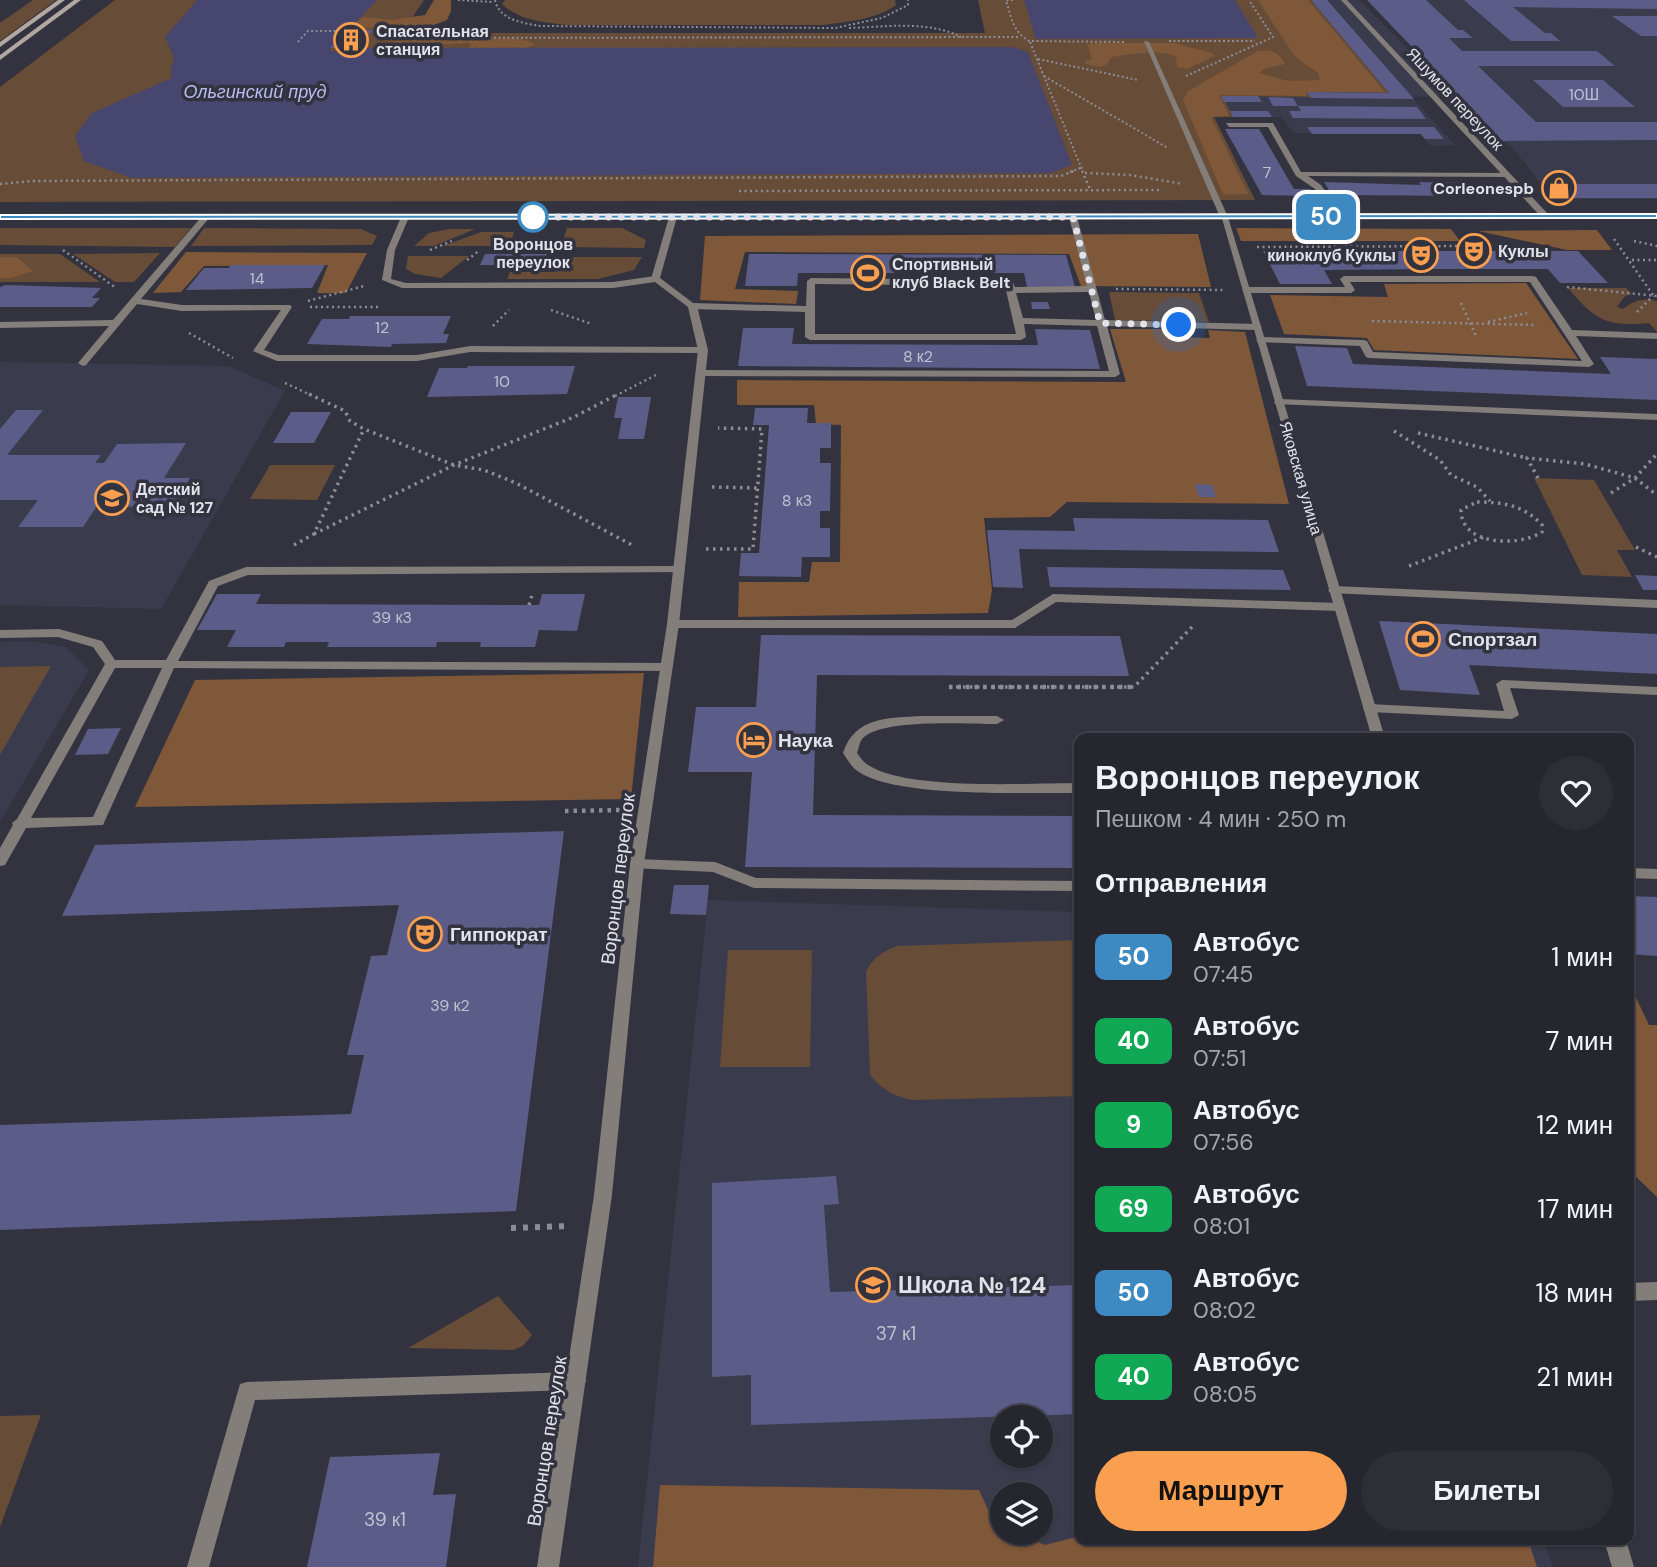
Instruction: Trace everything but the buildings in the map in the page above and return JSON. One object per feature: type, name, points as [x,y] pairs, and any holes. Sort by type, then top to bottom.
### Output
[{"type":"main road","points":[[0,45],[62,0]]},
{"type":"main road","points":[[0,58],[78,0]]},
{"type":"street","name":"Яшумов переулок","points":[[1344,0],[1546,216]]},
{"type":"street","name":"Яковская улица","points":[[1146,42],[1224,217],[1377,733]]},
{"type":"street","points":[[1229,125],[1270,125],[1299,174],[1318,187],[1340,217]]},
{"type":"street","points":[[1299,174],[1507,175]]},
{"type":"street","points":[[0,217],[1657,216]]},
{"type":"street","points":[[83,363],[206,217]]},
{"type":"street","points":[[405,217],[391,250],[386,280],[405,286],[613,285],[655,279],[692,306],[810,309]]},
{"type":"street","points":[[655,279],[673,217]]},
{"type":"street","points":[[701,373],[1115,374],[1090,289],[1073,217]]},
{"type":"street","points":[[1246,290],[1351,290],[1344,279],[1533,279],[1589,364],[1369,355],[1364,343],[1261,340]]},
{"type":"street","points":[[811,281],[1009,283],[1021,337],[810,337],[810,309],[811,281]]},
{"type":"street","points":[[1010,290],[1090,289]]},
{"type":"street","points":[[135,301],[182,307],[287,307]]},
{"type":"street","name":"Воронцов переулок","points":[[548,1567],[603,1195],[637,864],[673,624],[703,350],[692,306]]},
{"type":"street","points":[[287,307],[258,351],[277,358],[417,358],[470,349],[703,350]]},
{"type":"street","points":[[1019,321],[1257,327]]},
{"type":"street","points":[[0,325],[116,323]]},
{"type":"street","points":[[1566,329],[1657,336]]},
{"type":"street","points":[[1279,402],[1657,417]]},
{"type":"street","points":[[19,823],[98,822],[169,666],[213,584],[246,571],[679,570]]},
{"type":"street","points":[[1334,590],[1657,604]]},
{"type":"street","points":[[673,624],[1015,624],[1053,598],[1339,607]]},
{"type":"street","points":[[0,634],[60,633],[98,644],[111,664]]},
{"type":"street","points":[[111,664],[667,667]]},
{"type":"street","points":[[0,861],[19,823],[111,664]]},
{"type":"street","points":[[1370,708],[1512,715],[1502,684],[1657,691]]},
{"type":"street","points":[[997,720],[916,720],[876,725],[856,736],[850,753],[862,768],[887,778],[941,786],[1074,788]]},
{"type":"street","points":[[637,864],[715,867],[754,883],[1074,886]]},
{"type":"street","points":[[1634,873],[1657,874]]},
{"type":"street","points":[[1634,1292],[1657,1291]]},
{"type":"street","points":[[198,1567],[247,1391],[576,1381]]},
{"type":"street","points":[[1616,1545],[1623,1567]]},
{"type":"path","points":[[457,0],[494,1],[502,14],[540,26],[932,28],[952,31],[961,37]]},
{"type":"path","points":[[835,29],[899,12],[908,5],[908,0]]},
{"type":"path","points":[[1013,0],[1006,0],[1015,31],[1020,37]]},
{"type":"path","points":[[1249,0],[1252,4]]},
{"type":"path","points":[[298,42],[308,31],[346,32]]},
{"type":"path","points":[[404,38],[1020,37],[1029,41],[1090,189]]},
{"type":"path","points":[[1044,76],[1203,169]]},
{"type":"path","points":[[0,184],[86,181],[1061,176],[1083,167]]},
{"type":"path","points":[[1085,173],[1178,182],[1214,194]]},
{"type":"path","points":[[80,187],[86,181]]},
{"type":"path","points":[[1611,236],[1656,296]]},
{"type":"path","points":[[1233,247],[1469,246]]},
{"type":"path","points":[[63,250],[135,301]]},
{"type":"path","points":[[1631,260],[1657,260]]},
{"type":"path","points":[[1448,279],[1472,324],[1485,360]]},
{"type":"path","points":[[287,307],[386,280]]},
{"type":"path","points":[[1536,283],[1656,296]]},
{"type":"path","points":[[523,287],[520,299],[593,324]]},
{"type":"path","points":[[1090,289],[1246,290]]},
{"type":"path","points":[[287,307],[379,307]]},
{"type":"path","points":[[1480,324],[1552,307]]},
{"type":"path","points":[[1372,321],[1566,329]]},
{"type":"path","points":[[182,328],[239,362]]},
{"type":"path","points":[[291,546],[454,466],[575,417],[656,375]]},
{"type":"path","points":[[274,378],[345,411],[351,421],[364,429],[454,466],[484,470],[516,482],[632,545]]},
{"type":"path","points":[[1399,429],[1386,426],[1440,460],[1451,475],[1477,487],[1490,501]]},
{"type":"path","points":[[681,549],[753,549],[762,429],[694,428]]},
{"type":"path","points":[[314,534],[364,429]]},
{"type":"path","points":[[1412,432],[1527,458],[1585,464],[1635,478],[1657,495]]},
{"type":"path","points":[[1611,493],[1635,478],[1656,455]]},
{"type":"path","points":[[1527,458],[1538,478]]},
{"type":"path","points":[[687,487],[757,488]]},
{"type":"path","points":[[1490,501],[1525,509],[1542,525],[1542,532],[1531,540],[1512,543],[1484,537],[1461,523],[1461,510],[1468,505],[1490,501]]},
{"type":"path","points":[[1409,566],[1484,537]]},
{"type":"path","points":[[1636,547],[1657,557]]},
{"type":"path","points":[[949,687],[1134,687],[1214,603]]},
{"type":"path","points":[[565,811],[606,810]]},
{"type":"path","points":[[511,1228],[544,1229]]},
{"type":"shaded area","points":[[33,0],[56,0],[0,41],[0,23]]},
{"type":"shaded area","points":[[115,0],[424,0],[402,33],[985,33],[978,0],[1311,0],[1389,93],[1308,92],[1311,97],[1222,96],[1233,117],[1214,117],[1255,200],[0,202],[0,87]]},
{"type":"shaded area","points":[[434,0],[451,0],[451,11],[447,20],[434,25],[475,35],[477,39],[515,38],[535,45],[520,50],[467,50],[471,44],[467,43],[398,48],[391,46],[388,41],[402,29],[400,27],[354,28],[350,25],[364,17],[392,20],[425,15]]},
{"type":"shaded area","points":[[505,0],[895,0],[896,5],[871,17],[824,25],[566,25],[540,22],[516,14],[502,4]]},
{"type":"shaded area","points":[[1258,0],[1308,0],[1385,92],[1305,92],[1307,96],[1219,95],[1229,116],[1211,117],[1248,194],[1227,195],[1222,192],[1183,100],[1188,91],[1262,50],[1277,54],[1285,64],[1264,69],[1259,73],[1288,81],[1320,80],[1318,73],[1295,57]]},
{"type":"shaded area","points":[[1311,0],[1360,0],[1453,96],[1412,97],[1455,145],[1431,146],[1420,134],[1294,133],[1281,117],[1233,117],[1221,96],[1310,97],[1307,92],[1388,92]]},
{"type":"shaded area","points":[[1367,0],[1657,0],[1657,199],[1553,199],[1512,147],[1502,141]]},
{"type":"shaded area","points":[[1174,43],[1212,53],[1214,56],[1187,69],[1177,67],[1176,56],[1152,52],[1112,57],[1106,65],[1100,67],[1085,64],[1085,61],[1092,59],[1087,44]]},
{"type":"shaded area","points":[[0,228],[191,228],[175,247],[0,245]]},
{"type":"shaded area","points":[[204,228],[361,229],[377,236],[372,245],[191,246]]},
{"type":"shaded area","points":[[567,228],[622,228],[646,240],[644,248],[561,247]]},
{"type":"shaded area","points":[[1236,228],[1451,229],[1460,241],[1241,241]]},
{"type":"shaded area","points":[[449,229],[475,229],[434,246],[414,246],[429,233]]},
{"type":"shaded area","points":[[1597,230],[1612,250],[1567,250],[1478,231]]},
{"type":"shaded area","points":[[481,232],[514,232],[510,246],[443,246]]},
{"type":"shaded area","points":[[1198,234],[1211,287],[1081,286],[1069,254],[745,252],[735,289],[798,291],[796,304],[700,300],[705,236]]},
{"type":"shaded area","points":[[186,252],[367,253],[346,293],[317,293],[328,265],[204,266],[181,292],[153,293]]},
{"type":"shaded area","points":[[160,253],[134,282],[115,282],[73,254]]},
{"type":"shaded area","points":[[0,254],[60,254],[100,282],[0,282]]},
{"type":"shaded area","points":[[408,256],[469,256],[441,278],[415,274],[406,269]]},
{"type":"shaded area","points":[[0,257],[17,257],[33,271],[11,278],[0,278]]},
{"type":"shaded area","points":[[560,257],[642,257],[634,270],[598,279],[507,279],[510,272],[555,272]]},
{"type":"shaded area","points":[[1526,283],[1578,359],[1374,350],[1367,338],[1284,334],[1270,295],[1388,297],[1384,284]]},
{"type":"shaded area","points":[[1568,288],[1626,288],[1632,294],[1625,296],[1617,307],[1623,309],[1639,300],[1657,301],[1657,332],[1649,323],[1622,324],[1602,319],[1586,308]]},
{"type":"shaded area","points":[[1109,292],[1199,293],[1209,322],[1115,320]]},
{"type":"shaded area","points":[[1110,329],[1175,329],[1177,337],[1210,338],[1208,330],[1245,332],[1289,504],[1067,502],[1050,517],[984,518],[992,590],[988,613],[738,617],[739,582],[809,582],[812,562],[840,562],[841,425],[816,424],[814,405],[737,405],[737,380],[1126,382]]},
{"type":"shaded area","name":"Детский сад № 127","points":[[0,362],[229,366],[285,391],[161,609],[0,605]]},
{"type":"shaded area","points":[[270,465],[335,465],[317,500],[250,499]]},
{"type":"shaded area","points":[[1534,478],[1594,480],[1635,550],[1617,550],[1632,577],[1582,575]]},
{"type":"shaded area","points":[[31,641],[66,647],[89,670],[0,822],[0,642]]},
{"type":"shaded area","points":[[51,666],[0,755],[0,667]]},
{"type":"shaded area","points":[[644,673],[631,799],[135,807],[195,680]]},
{"type":"shaded area","name":"Школа № 124","points":[[708,900],[1074,912],[1074,1545],[1545,1545],[1553,1567],[638,1567]]},
{"type":"shaded area","points":[[1074,940],[1074,1096],[912,1100],[889,1092],[879,1085],[870,1075],[866,971],[883,953],[897,946]]},
{"type":"shaded area","points":[[728,950],[812,950],[810,1067],[720,1067]]},
{"type":"shaded area","points":[[1634,994],[1649,1025],[1657,1025],[1657,1197],[1634,1175]]},
{"type":"shaded area","points":[[498,1296],[532,1335],[523,1346],[513,1350],[408,1348]]},
{"type":"shaded area","points":[[41,1415],[0,1527],[0,1416]]},
{"type":"shaded area","points":[[660,1485],[979,1490],[990,1514],[990,1545],[1053,1545],[1074,1538],[1074,1545],[1530,1545],[1537,1567],[653,1567]]},
{"type":"water","name":"Ольгинский пруд","points":[[197,0],[377,0],[329,51],[369,48],[1011,47],[1028,52],[1072,165],[1051,173],[132,178],[84,161],[75,136],[92,113],[172,78],[174,58],[165,37]]},
{"type":"water","points":[[1024,0],[1235,0],[1258,38],[1036,39]]},
{"type":"bus line","name":"50","points":[[0,217],[1657,216]]},
{"type":"place","name":"Спасательная станция","points":[[351,40]]},
{"type":"place","name":"Corleonespb","points":[[1559,188]]},
{"type":"place","name":"Воронцов переулок","points":[[533,217]]},
{"type":"place","name":"Куклы","points":[[1474,251]]},
{"type":"place","name":"киноклуб Куклы","points":[[1421,255]]},
{"type":"place","name":"Спортивный клуб Black Belt","points":[[868,273]]},
{"type":"place","name":"Детский сад № 127","points":[[112,498]]},
{"type":"place","name":"Спортзал","points":[[1423,639]]},
{"type":"place","name":"Наука","points":[[754,740]]},
{"type":"place","name":"Гиппократ","points":[[425,934]]},
{"type":"place","name":"Школа № 124","points":[[873,1285]]},
{"type":"route","points":[[533,217],[1073,217],[1100,323],[1179,325]]}]
